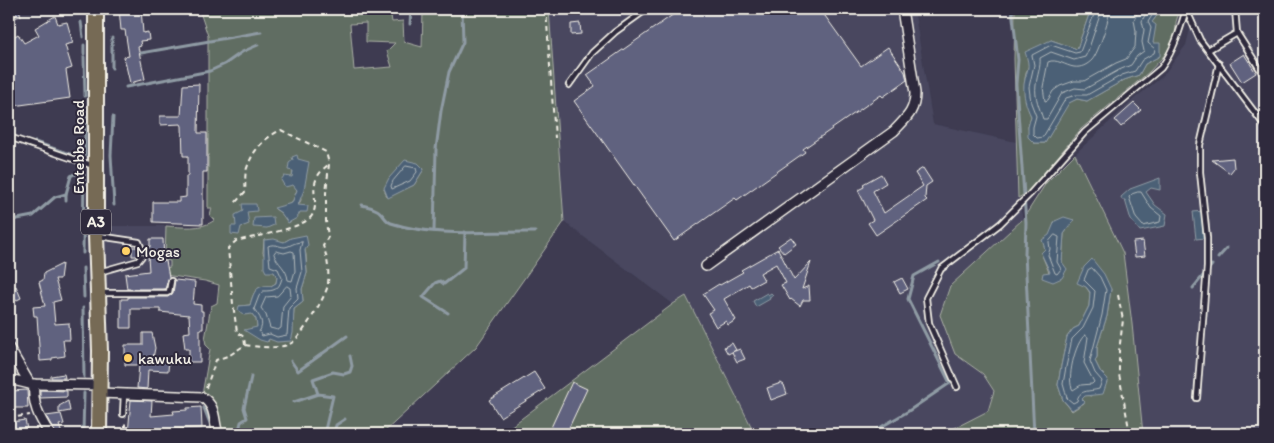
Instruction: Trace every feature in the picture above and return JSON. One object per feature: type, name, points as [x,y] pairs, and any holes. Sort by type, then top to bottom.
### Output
[{"type":"main road","name":"Entebbe Road","points":[[96,9],[95,166],[100,389],[98,434]]},
{"type":"street","points":[[706,266],[894,131],[910,115],[915,104],[915,93],[902,9]]},
{"type":"street","points":[[9,348],[32,384],[34,403],[50,434]]},
{"type":"street","points":[[9,379],[32,384],[100,389],[172,400],[202,397],[208,401],[214,410],[218,434]]},
{"type":"lane","points":[[569,85],[592,53],[614,32],[647,9]]},
{"type":"lane","points":[[1186,9],[1200,40],[1265,126]]},
{"type":"lane","points":[[957,387],[929,323],[926,298],[941,269],[1000,224],[1030,194],[1085,132],[1161,68],[1170,56],[1176,43],[1186,9]]},
{"type":"lane","points":[[1235,9],[1238,32],[1263,74],[1265,72]]},
{"type":"lane","points":[[1208,50],[1238,32]]},
{"type":"lane","points":[[1197,398],[1207,266],[1207,238],[1200,172],[1200,145],[1219,64]]},
{"type":"lane","points":[[9,137],[95,166]]},
{"type":"lane","points":[[96,235],[139,242],[141,247]]},
{"type":"lane","points":[[98,272],[138,261],[142,256]]},
{"type":"lane","points":[[98,293],[167,293],[169,292],[171,281]]},
{"type":"lane","points":[[123,414],[124,394]]},
{"type":"path","points":[[546,9],[555,138]]},
{"type":"path","points":[[202,397],[216,360],[230,355],[245,345],[267,348],[292,343],[304,332],[328,286],[328,261],[323,246],[328,237],[326,193],[329,164],[326,152],[280,130],[268,137],[258,148],[246,169],[246,192],[235,203]]},
{"type":"path","points":[[245,345],[244,337],[237,332],[228,248],[236,241],[299,226],[310,218],[314,208],[314,182],[322,170],[329,164]]},
{"type":"path","points":[[1118,295],[1123,320],[1119,351],[1119,374],[1130,434]]},
{"type":"path","points":[[9,418],[38,414]]},
{"type":"path","points":[[117,432],[124,430],[125,417],[123,414]]},
{"type":"path","points":[[124,427],[144,429],[145,434]]},
{"type":"shaded area","points":[[549,9],[914,9],[933,124],[1016,142],[1018,198],[1023,219],[1005,237],[955,354],[983,374],[994,391],[988,411],[943,434],[755,434],[686,296],[673,304],[564,222]]},
{"type":"shaded area","points":[[1195,9],[1265,9],[1265,434],[1143,434],[1123,253],[1075,154],[1135,98],[1162,77],[1186,45]]},
{"type":"shaded area","points":[[100,226],[166,226],[165,260],[170,261],[170,268],[165,268],[164,290],[105,290]]},
{"type":"green space","points":[[199,9],[390,9],[392,22],[403,21],[404,42],[422,47],[423,12],[414,9],[549,9],[564,222],[476,347],[382,434],[221,434],[202,395],[210,349],[206,345],[205,339],[211,306],[217,303],[219,285],[165,275],[165,268],[170,267],[170,261],[165,260],[166,226],[198,227],[215,220],[210,216],[212,208],[208,208],[208,36]],"holes":[[[366,23],[366,42],[395,43],[387,51],[392,67],[354,70],[350,24]],[[293,160],[301,200],[289,223],[275,209],[292,203],[297,190],[293,179]],[[424,169],[414,185],[387,197],[384,188]],[[291,238],[305,250],[307,273],[302,289],[303,302],[294,309],[293,321],[269,338],[268,342],[257,327],[256,319],[252,314],[239,306],[250,305],[256,290],[276,283],[277,277],[263,253],[264,240],[284,242]]]},
{"type":"green space","points":[[1015,9],[1091,9],[1077,49],[1051,40],[1034,57],[1027,70],[1024,90],[1031,116],[1028,127],[1034,143],[1045,143],[1068,103],[1077,99],[1087,101],[1124,80],[1139,75],[1145,64],[1160,56],[1150,44],[1152,22],[1162,9],[1180,9],[1176,22],[1175,42],[1162,58],[1149,72],[1081,129],[1028,192],[1018,198],[1014,59]]},
{"type":"green space","points":[[1075,154],[1123,253],[1143,434],[943,434],[988,411],[994,391],[983,374],[955,354],[940,315],[950,286],[1023,219],[1046,183]],"holes":[[[1074,220],[1064,234],[1062,262],[1053,282],[1041,253],[1045,249],[1055,221]],[[1086,287],[1111,289],[1107,316],[1097,347],[1095,361],[1100,371],[1091,396],[1085,395],[1082,399],[1084,403],[1072,411],[1063,400],[1058,385],[1067,337],[1073,329],[1079,326],[1089,306],[1090,293]]]},
{"type":"green space","points":[[686,296],[755,434],[501,434],[673,304]]},
{"type":"water","points":[[1091,9],[1162,9],[1152,22],[1156,25],[1153,43],[1160,43],[1160,56],[1145,64],[1139,75],[1124,80],[1087,101],[1077,99],[1069,103],[1045,143],[1034,143],[1028,137],[1031,116],[1026,105],[1024,93],[1028,68],[1025,52],[1051,40],[1077,49]]},
{"type":"water","points":[[297,155],[298,159],[309,162],[304,190],[298,205],[308,206],[307,212],[300,212],[297,218],[288,223],[281,213],[274,208],[292,203],[297,190],[293,185],[285,187],[281,180],[284,176],[292,177],[293,171],[288,170],[289,163],[293,160],[292,157]]},
{"type":"water","points":[[405,160],[418,163],[424,169],[414,185],[388,198],[384,188],[389,178]]},
{"type":"water","points":[[1160,178],[1160,190],[1151,188],[1146,192],[1155,205],[1167,214],[1165,226],[1140,231],[1131,220],[1125,200],[1122,200],[1121,197],[1130,189]]},
{"type":"water","points":[[242,204],[256,204],[257,211],[247,212],[249,224],[241,227],[239,235],[231,234],[231,226],[236,226],[235,215],[243,211]]},
{"type":"water","points":[[1203,211],[1205,238],[1196,239],[1193,212]]},
{"type":"water","points":[[273,217],[274,225],[267,228],[253,227],[254,218]]},
{"type":"water","points":[[1064,217],[1074,220],[1064,234],[1062,262],[1067,269],[1062,278],[1053,282],[1042,278],[1043,273],[1050,272],[1041,253],[1045,249],[1042,240],[1049,235],[1055,221]]},
{"type":"water","points":[[306,235],[308,245],[305,250],[307,273],[302,289],[303,302],[294,309],[291,341],[277,342],[269,339],[267,342],[260,340],[244,330],[257,327],[256,319],[252,314],[244,315],[238,310],[239,306],[250,305],[256,290],[276,283],[277,277],[274,272],[266,272],[264,268],[264,240],[274,239],[284,242],[291,238]]},
{"type":"water","points":[[1092,259],[1104,274],[1111,289],[1107,316],[1097,347],[1095,361],[1100,371],[1108,379],[1103,394],[1085,396],[1082,399],[1085,402],[1072,410],[1063,400],[1058,385],[1067,337],[1073,329],[1079,326],[1089,306],[1090,292],[1086,287],[1077,283],[1084,267]]},
{"type":"water","points":[[767,293],[768,295],[771,293],[773,295],[769,297],[770,299],[756,307],[753,301]]},
{"type":"building","points":[[9,9],[19,9],[21,16],[9,19]]},
{"type":"building","points":[[119,9],[141,9],[143,33],[148,32],[149,40],[140,41],[141,46],[138,47],[145,79],[130,83],[124,57],[129,56],[125,30],[121,30]]},
{"type":"building","points":[[681,9],[820,9],[861,66],[888,47],[905,72],[907,80],[883,97],[881,95],[803,149],[805,152],[737,200],[735,198],[674,241],[574,101],[595,86],[587,75]]},
{"type":"building","points":[[55,16],[58,24],[67,22],[73,43],[65,45],[72,68],[66,70],[70,98],[13,106],[12,96],[9,97],[9,40],[18,34],[24,43],[39,35],[35,28]]},
{"type":"building","points":[[580,23],[581,34],[571,35],[571,24]]},
{"type":"building","points":[[1244,54],[1256,73],[1242,82],[1230,63]]},
{"type":"building","points":[[199,84],[198,133],[207,133],[207,172],[203,172],[203,224],[153,222],[153,202],[179,202],[179,198],[186,197],[186,176],[188,176],[188,156],[183,156],[182,126],[181,124],[160,125],[160,116],[181,116],[183,85]]},
{"type":"building","points":[[1134,103],[1141,110],[1121,127],[1115,120]]},
{"type":"building","points":[[1233,158],[1234,168],[1230,173],[1212,160]]},
{"type":"building","points":[[923,168],[932,182],[926,186],[925,198],[927,200],[876,235],[868,223],[873,220],[858,190],[864,187],[863,184],[881,174],[886,183],[873,191],[884,213],[923,186],[915,173]]},
{"type":"building","points":[[791,237],[796,244],[784,253],[778,246]]},
{"type":"building","points":[[150,239],[163,239],[164,262],[166,261],[169,277],[165,289],[127,289],[125,274],[149,271],[148,256],[142,252],[137,256],[132,256],[132,247],[137,247],[143,251],[145,247],[150,247]]},
{"type":"building","points":[[1143,241],[1145,256],[1135,257],[1133,242]]},
{"type":"building","points":[[778,249],[794,280],[811,262],[802,289],[809,286],[810,300],[803,300],[800,306],[790,300],[781,285],[786,283],[776,264],[760,273],[764,280],[751,287],[749,284],[724,299],[736,320],[728,325],[726,321],[716,327],[708,313],[714,310],[703,294],[743,272],[741,270]]},
{"type":"building","points":[[62,264],[60,279],[55,279],[61,300],[53,302],[55,324],[69,323],[70,340],[63,340],[65,356],[40,361],[37,316],[34,316],[33,307],[45,306],[39,282],[43,280],[44,273]]},
{"type":"building","points":[[902,278],[908,289],[900,293],[894,282]]},
{"type":"building","points":[[175,280],[195,282],[193,304],[201,305],[201,311],[203,311],[203,329],[200,329],[200,362],[189,362],[189,349],[185,349],[183,333],[190,332],[189,315],[160,312],[160,309],[131,309],[131,328],[121,328],[121,299],[128,299],[128,297],[168,297],[173,293]]},
{"type":"building","points":[[16,286],[21,298],[9,304],[9,290]]},
{"type":"building","points":[[143,333],[152,333],[155,348],[153,358],[169,359],[168,371],[148,370],[147,389],[137,388],[139,365],[125,365],[125,345],[143,345]]},
{"type":"building","points":[[732,343],[736,350],[728,354],[724,347]]},
{"type":"building","points":[[740,349],[745,359],[737,362],[732,352]]},
{"type":"building","points":[[534,372],[545,389],[500,417],[489,400]]},
{"type":"building","points":[[64,374],[65,378],[51,378],[51,376]]},
{"type":"building","points":[[572,382],[587,389],[566,434],[548,434]]},
{"type":"building","points":[[781,383],[784,385],[787,394],[771,400],[767,388]]},
{"type":"building","points":[[27,390],[28,408],[13,408],[12,391]]},
{"type":"building","points":[[40,390],[67,391],[67,397],[40,398]]},
{"type":"building","points":[[131,400],[152,401],[151,416],[174,414],[173,411],[201,407],[202,428],[174,429],[174,434],[128,434]]},
{"type":"building","points":[[68,401],[70,411],[59,413],[59,406]]},
{"type":"building","points":[[61,414],[64,424],[59,425],[62,434],[56,434],[46,416]]},
{"type":"building","points":[[25,420],[27,429],[13,432],[12,422]]},
{"type":"waterway","points":[[410,24],[411,9]]},
{"type":"waterway","points":[[434,231],[436,149],[449,72],[463,42],[462,9]]},
{"type":"waterway","points":[[1012,9],[1018,60],[1016,84],[1026,223],[1025,254],[1034,434]]},
{"type":"waterway","points":[[81,22],[83,37]]},
{"type":"waterway","points":[[141,53],[261,32]]},
{"type":"waterway","points":[[112,38],[112,68]]},
{"type":"waterway","points":[[84,45],[84,54]]},
{"type":"waterway","points":[[126,87],[210,71],[258,45]]},
{"type":"waterway","points":[[84,57],[85,96]]},
{"type":"waterway","points":[[35,142],[81,158],[85,156],[85,111]]},
{"type":"waterway","points":[[113,117],[111,155],[114,205]]},
{"type":"waterway","points":[[83,253],[84,172]]},
{"type":"waterway","points":[[66,200],[71,176],[74,174],[84,175]]},
{"type":"waterway","points":[[12,220],[33,216],[55,197],[66,194]]},
{"type":"waterway","points":[[362,205],[377,210],[391,223],[426,231],[462,233],[535,232]]},
{"type":"waterway","points":[[448,313],[423,297],[435,283],[440,281],[444,284],[464,268],[465,232]]},
{"type":"waterway","points":[[1218,258],[1227,248]]},
{"type":"waterway","points":[[869,434],[907,412],[950,383],[908,299],[914,276],[939,262]]},
{"type":"waterway","points":[[1193,288],[1212,265]]},
{"type":"waterway","points":[[83,268],[84,297]]},
{"type":"waterway","points":[[83,308],[84,377]]},
{"type":"waterway","points":[[291,361],[298,371],[347,336]]},
{"type":"waterway","points":[[318,394],[313,379],[333,372],[344,374],[350,372],[352,366],[350,356]]},
{"type":"waterway","points":[[239,430],[241,422],[247,418],[244,408],[251,377]]},
{"type":"waterway","points":[[83,434],[84,393]]},
{"type":"waterway","points":[[294,402],[318,394],[333,396],[325,430]]},
{"type":"waterway","points":[[204,408],[213,431]]},
{"type":"waterway","points":[[334,434],[336,425],[345,419]]},
{"type":"place","name":"Mogas","points":[[126,251]]},
{"type":"place","name":"kawuku","points":[[128,358]]}]
